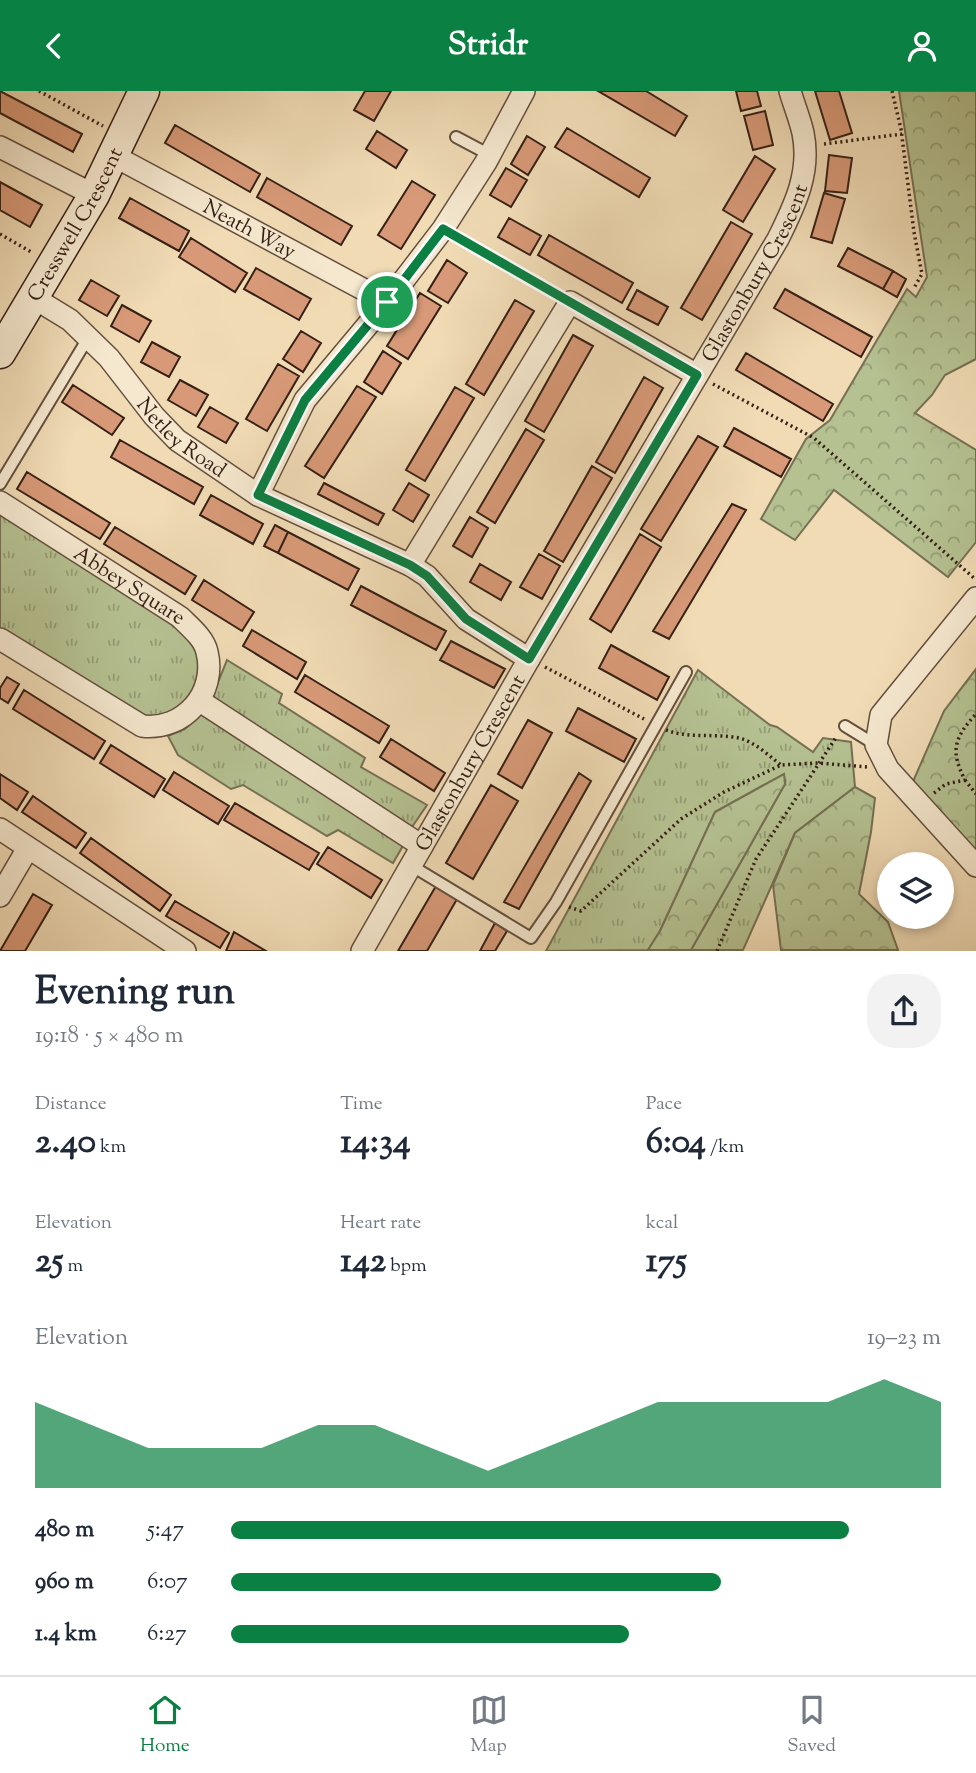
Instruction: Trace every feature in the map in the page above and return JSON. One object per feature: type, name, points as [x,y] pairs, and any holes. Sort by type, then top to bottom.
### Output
[{"type":"street","name":"Cresswell Crescent","points":[[0,353],[8,320],[34,298],[94,195],[144,91]]},
{"type":"street","points":[[258,495],[305,400],[387,302],[443,229],[490,155],[524,91]]},
{"type":"street","name":"Glastonbury Crescent","points":[[362,950],[529,659],[778,239],[798,199],[805,166],[804,146],[790,91]]},
{"type":"street","points":[[0,146],[94,195]]},
{"type":"street","name":"Neath Way","points":[[119,147],[387,302]]},
{"type":"street","name":"Netley Road","points":[[34,298],[70,320],[109,358],[154,416],[177,440],[258,495],[410,565],[427,576],[466,619],[529,659]]},
{"type":"street","points":[[410,565],[570,302],[697,375]]},
{"type":"street","name":"Abbey Square","points":[[0,502],[180,617],[207,649],[209,670],[200,701]]},
{"type":"street","points":[[976,598],[881,715],[876,745],[888,769],[976,866]]},
{"type":"street","points":[[0,639],[142,726],[153,727],[172,722],[200,701],[422,846]]},
{"type":"street","points":[[0,829],[184,950]]},
{"type":"street","points":[[0,896],[28,848]]},
{"type":"lane","points":[[456,137],[490,155]]},
{"type":"lane","points":[[0,484],[88,338]]},
{"type":"lane","points":[[412,866],[531,938],[556,902],[686,672]]},
{"type":"lane","points":[[845,726],[876,745]]},
{"type":"path","points":[[39,91],[119,147]]},
{"type":"path","points":[[892,91],[902,134],[922,274],[915,288]]},
{"type":"path","points":[[804,146],[902,134]]},
{"type":"path","points":[[443,229],[570,302]]},
{"type":"path","points":[[0,234],[53,265]]},
{"type":"path","points":[[697,375],[814,438],[976,580]]},
{"type":"path","points":[[529,659],[655,724]]},
{"type":"path","points":[[976,714],[954,746],[955,762],[976,795]]},
{"type":"path","points":[[717,950],[756,859],[845,726]]},
{"type":"path","points":[[670,732],[739,739],[759,747],[781,765]]},
{"type":"path","points":[[556,902],[582,911],[681,819],[724,792],[781,765],[818,763],[888,769]]},
{"type":"path","points":[[918,805],[946,784],[964,780]]},
{"type":"green space","points":[[899,91],[976,91],[976,359],[945,375],[932,395],[915,413],[976,450],[976,542],[948,577],[834,490],[795,540],[761,519],[806,439],[830,420],[907,289],[916,297],[927,277]]},
{"type":"green space","points":[[0,509],[178,622],[202,650],[203,673],[181,712],[143,719],[0,630]]},
{"type":"green space","points":[[227,660],[282,694],[279,703],[365,758],[361,767],[427,805],[412,827],[210,702]]},
{"type":"green space","points":[[976,669],[976,855],[911,786],[944,711]]},
{"type":"green space","points":[[698,670],[770,725],[813,752],[823,738],[851,742],[855,787],[795,833],[743,950],[691,950],[785,784],[784,774],[715,812],[660,931],[648,950],[546,951]]},
{"type":"green space","points":[[202,712],[404,844],[393,863],[338,830],[327,836],[243,785],[231,789],[178,755],[168,736],[185,729]]},
{"type":"green space","points":[[784,774],[785,784],[691,950],[648,950],[660,931],[715,812]]},
{"type":"green space","points":[[855,787],[875,798],[859,894],[877,911],[877,929],[890,929],[898,950],[781,950],[773,885],[795,833]]},
{"type":"building","points":[[0,91],[82,134],[73,152],[0,113]]},
{"type":"building","points":[[365,91],[391,91],[374,121],[354,110]]},
{"type":"building","points":[[598,91],[646,91],[687,116],[675,136]]},
{"type":"building","points":[[736,91],[757,91],[761,106],[741,111]]},
{"type":"building","points":[[815,91],[839,91],[852,133],[830,140]]},
{"type":"building","points":[[765,111],[773,145],[753,150],[744,116]]},
{"type":"building","points":[[175,125],[260,174],[250,192],[165,143]]},
{"type":"building","points":[[567,128],[650,178],[639,197],[555,147]]},
{"type":"building","points":[[377,131],[407,150],[396,168],[366,149]]},
{"type":"building","points":[[527,136],[545,147],[528,175],[511,164]]},
{"type":"building","points":[[829,155],[852,158],[847,193],[825,191]]},
{"type":"building","points":[[755,156],[775,169],[743,222],[723,210]]},
{"type":"building","points":[[506,168],[527,180],[511,207],[490,195]]},
{"type":"building","points":[[267,178],[352,226],[341,245],[257,197]]},
{"type":"building","points":[[412,181],[435,195],[401,249],[378,235]]},
{"type":"building","points":[[0,182],[42,205],[30,227],[0,210]]},
{"type":"building","points":[[824,193],[845,199],[832,243],[811,237]]},
{"type":"building","points":[[130,198],[189,231],[179,251],[119,218]]},
{"type":"building","points":[[509,218],[541,236],[530,255],[498,237]]},
{"type":"building","points":[[731,222],[752,234],[702,320],[681,308]]},
{"type":"building","points":[[549,235],[633,283],[622,303],[538,255]]},
{"type":"building","points":[[191,238],[247,273],[235,292],[179,257]]},
{"type":"building","points":[[848,248],[893,271],[883,289],[838,266]]},
{"type":"building","points":[[447,260],[467,273],[448,303],[428,291]]},
{"type":"building","points":[[256,268],[311,299],[299,320],[244,289]]},
{"type":"building","points":[[893,271],[906,279],[897,297],[883,289]]},
{"type":"building","points":[[91,280],[119,296],[107,316],[79,300]]},
{"type":"building","points":[[785,289],[872,337],[861,357],[774,308]]},
{"type":"building","points":[[637,290],[668,307],[658,325],[627,309]]},
{"type":"building","points":[[420,293],[441,306],[408,359],[387,346]]},
{"type":"building","points":[[515,300],[534,311],[484,395],[466,384]]},
{"type":"building","points":[[122,305],[151,321],[139,342],[111,326]]},
{"type":"building","points":[[301,331],[321,343],[303,372],[283,359]]},
{"type":"building","points":[[573,335],[593,346],[544,432],[525,421]]},
{"type":"building","points":[[152,342],[180,357],[169,377],[141,362]]},
{"type":"building","points":[[383,351],[401,363],[382,394],[364,382]]},
{"type":"building","points":[[746,353],[833,404],[823,421],[736,370]]},
{"type":"building","points":[[278,364],[299,376],[267,431],[246,419]]},
{"type":"building","points":[[644,377],[663,388],[615,473],[596,462]]},
{"type":"building","points":[[180,380],[208,395],[196,416],[168,400]]},
{"type":"building","points":[[73,385],[124,418],[112,435],[62,402]]},
{"type":"building","points":[[357,386],[376,397],[324,478],[305,466]]},
{"type":"building","points":[[455,387],[474,398],[425,481],[406,470]]},
{"type":"building","points":[[210,407],[238,423],[226,443],[198,427]]},
{"type":"building","points":[[734,428],[791,459],[781,477],[724,446]]},
{"type":"building","points":[[526,429],[544,440],[495,523],[477,512]]},
{"type":"building","points":[[698,436],[718,447],[661,541],[641,529]]},
{"type":"building","points":[[120,440],[203,487],[194,504],[111,457]]},
{"type":"building","points":[[592,466],[612,478],[563,562],[544,551]]},
{"type":"building","points":[[27,472],[110,523],[100,539],[17,489]]},
{"type":"building","points":[[324,483],[384,514],[378,525],[318,494]]},
{"type":"building","points":[[409,483],[429,495],[413,522],[393,510]]},
{"type":"building","points":[[211,495],[263,524],[253,544],[200,515]]},
{"type":"building","points":[[732,504],[746,510],[669,639],[653,631]]},
{"type":"building","points":[[470,517],[488,528],[472,557],[453,546]]},
{"type":"building","points":[[275,525],[288,532],[278,553],[264,546]]},
{"type":"building","points":[[115,527],[196,576],[185,594],[104,544]]},
{"type":"building","points":[[288,532],[359,569],[348,590],[278,553]]},
{"type":"building","points":[[640,534],[661,547],[611,632],[590,619]]},
{"type":"building","points":[[539,554],[560,566],[542,599],[520,587]]},
{"type":"building","points":[[480,564],[511,582],[501,600],[470,582]]},
{"type":"building","points":[[204,580],[254,612],[242,631],[192,600]]},
{"type":"building","points":[[361,586],[446,631],[436,650],[351,605]]},
{"type":"building","points":[[252,630],[306,662],[297,679],[243,646]]},
{"type":"building","points":[[451,641],[505,669],[494,688],[440,660]]},
{"type":"building","points":[[611,645],[669,677],[657,700],[599,668]]},
{"type":"building","points":[[305,675],[389,726],[379,743],[295,692]]},
{"type":"building","points":[[7,677],[19,684],[8,703],[0,698],[0,688]]},
{"type":"building","points":[[24,690],[105,741],[94,759],[13,709]]},
{"type":"building","points":[[578,708],[636,739],[624,762],[566,731]]},
{"type":"building","points":[[528,720],[552,733],[522,788],[498,774]]},
{"type":"building","points":[[391,739],[445,773],[434,791],[380,757]]},
{"type":"building","points":[[111,745],[165,779],[154,797],[100,763]]},
{"type":"building","points":[[174,772],[229,806],[218,824],[163,790]]},
{"type":"building","points":[[579,773],[591,781],[519,909],[504,902]]},
{"type":"building","points":[[0,774],[28,792],[17,810],[0,798]]},
{"type":"building","points":[[491,785],[518,801],[473,879],[446,863]]},
{"type":"building","points":[[33,796],[86,833],[76,848],[22,812]]},
{"type":"building","points":[[235,803],[319,853],[309,870],[224,820]]},
{"type":"building","points":[[91,838],[171,895],[160,911],[80,853]]},
{"type":"building","points":[[328,847],[382,880],[371,898],[317,864]]},
{"type":"building","points":[[436,886],[457,899],[427,951],[398,951]]},
{"type":"building","points":[[33,894],[52,905],[25,951],[0,951]]},
{"type":"building","points":[[175,901],[229,933],[220,948],[166,916]]},
{"type":"building","points":[[495,923],[507,931],[495,951],[480,951]]},
{"type":"building","points":[[234,932],[266,951],[226,951]]},
{"type":"route","points":[[443,229],[697,375],[529,659],[466,619],[427,576],[410,565],[258,495],[305,400],[387,302],[443,229]]}]
